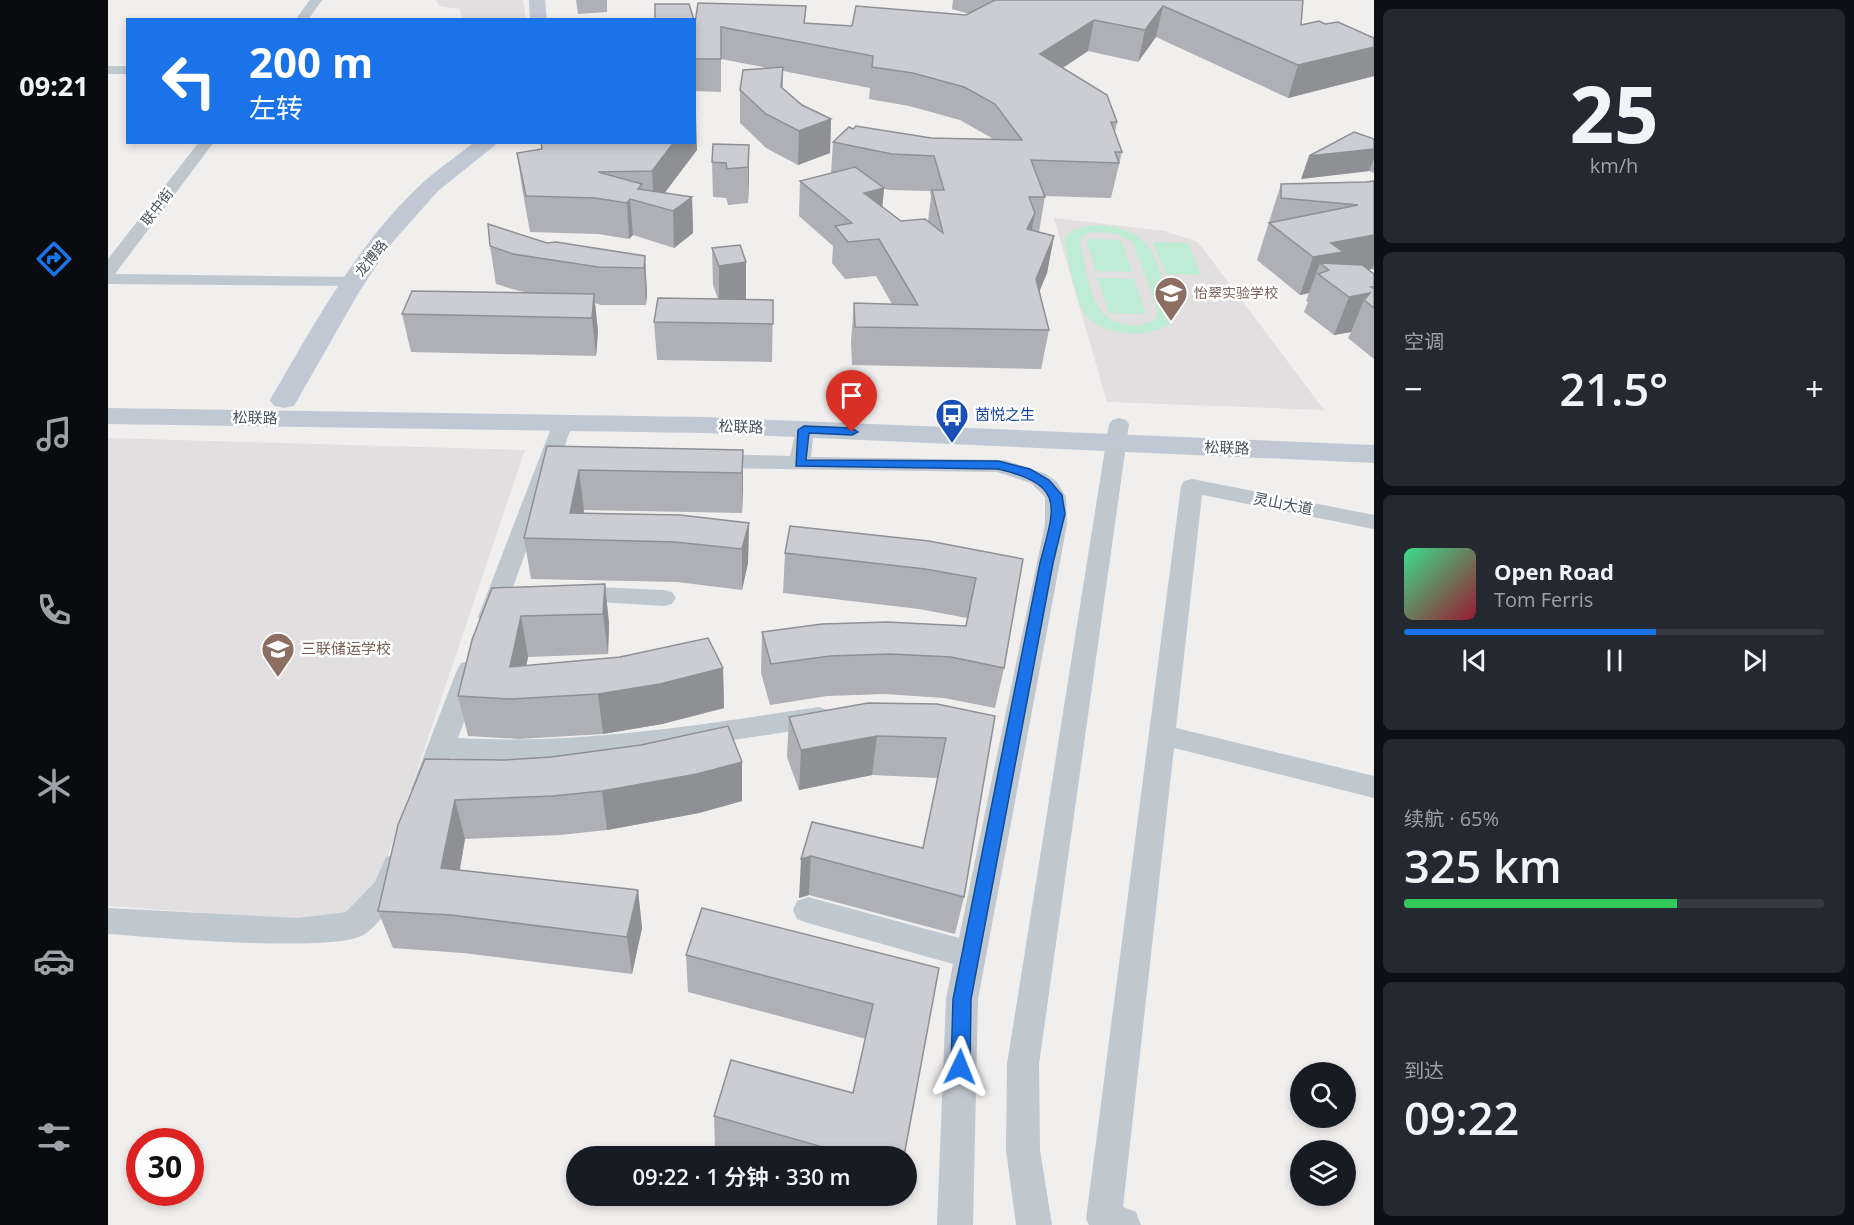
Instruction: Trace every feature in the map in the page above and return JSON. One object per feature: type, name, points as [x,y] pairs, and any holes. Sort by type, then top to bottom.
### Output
[{"type":"street","points":[[303,18],[316,0]]},
{"type":"street","points":[[537,0],[539,18]]},
{"type":"street","points":[[108,69],[126,70]]},
{"type":"street","name":"联中街","points":[[108,271],[205,144]]},
{"type":"street","name":"龙博路","points":[[278,409],[352,282],[422,195],[486,144]]},
{"type":"street","points":[[108,279],[352,282]]},
{"type":"street","name":"松联路","points":[[108,396],[278,409],[562,423],[804,430],[1118,434],[1374,433]]},
{"type":"street","name":"松联路","points":[[108,416],[278,409],[718,410],[1118,434],[1374,454]]},
{"type":"street","points":[[416,813],[481,641],[523,592],[562,458],[562,423]]},
{"type":"street","points":[[800,464],[804,430]]},
{"type":"street","points":[[1034,1225],[1023,1150],[1023,1064],[1118,434]]},
{"type":"street","points":[[693,461],[998,465],[1026,472],[1045,482],[1056,495],[1059,514],[1035,562],[1003,727],[962,999],[955,1225]]},
{"type":"street","name":"灵山大道","points":[[1162,735],[1192,486],[1374,522]]},
{"type":"street","points":[[523,592],[664,598]]},
{"type":"street","points":[[441,747],[519,752],[635,745],[845,714]]},
{"type":"street","points":[[1123,1225],[1104,1219],[1162,735],[1374,787]]},
{"type":"street","points":[[108,921],[298,931],[354,925],[386,890],[403,846]]},
{"type":"street","points":[[808,910],[970,955]]},
{"type":"shaded area","points":[[436,0],[523,0],[526,18],[463,18],[459,9],[439,6]]},
{"type":"shaded area","name":"怡翠实验学校","points":[[1054,218],[1165,231],[1198,242],[1324,410],[1107,402]]},
{"type":"shaded area","name":"三联储运学校","points":[[108,438],[525,450],[365,924],[108,906]]},
{"type":"green space","points":[[1095,225],[1115,227],[1131,232],[1142,240],[1150,250],[1162,277],[1173,311],[1171,323],[1151,332],[1126,333],[1114,331],[1093,322],[1082,308],[1069,265],[1065,238],[1075,229]],"holes":[[[1092,232],[1115,233],[1133,242],[1158,310],[1156,319],[1148,323],[1133,325],[1112,320],[1103,313],[1092,293],[1080,244],[1082,237]]]},
{"type":"green space","points":[[1086,239],[1121,240],[1132,272],[1096,271]]},
{"type":"green space","points":[[1153,242],[1188,243],[1201,275],[1166,274]]},
{"type":"green space","points":[[1098,278],[1134,279],[1146,314],[1109,313]]},
{"type":"building","points":[[995,0],[1303,0],[1301,25],[1319,21],[1325,24],[1338,22],[1374,38],[1374,47],[1298,65],[1163,6],[1145,30],[1094,20],[1040,54],[1107,95],[1117,122],[1111,122],[1122,152],[1115,152],[1119,163],[1031,160],[1045,197],[1029,197],[1035,213],[1027,229],[1054,236],[1036,279],[1049,330],[855,327],[854,303],[918,305],[879,239],[848,242],[835,226],[852,223],[800,181],[855,167],[884,188],[864,193],[901,221],[925,219],[943,233],[932,190],[944,190],[934,156],[892,154],[833,142],[849,127],[853,129],[856,126],[931,138],[1022,140],[995,104],[964,87],[913,73],[872,67],[873,56],[721,27],[721,59],[696,59],[698,3],[806,6],[804,23],[852,26],[856,6],[966,15]]},
{"type":"building","points":[[655,4],[689,4],[693,18],[655,18]]},
{"type":"building","points":[[783,67],[781,87],[802,105],[831,119],[799,131],[766,114],[740,90],[743,70]]},
{"type":"building","points":[[1354,132],[1374,139],[1374,149],[1309,156]]},
{"type":"building","points":[[541,144],[672,144],[652,171],[598,172],[642,184],[638,189],[692,197],[673,211],[630,199],[627,203],[595,198],[526,196],[517,153],[542,149]]},
{"type":"building","points":[[713,144],[749,145],[748,167],[727,169],[726,163],[712,162]]},
{"type":"building","points":[[1374,181],[1374,235],[1331,243],[1343,252],[1313,257],[1269,223],[1358,205],[1281,198],[1281,184]]},
{"type":"building","points":[[488,224],[547,243],[556,242],[645,256],[644,268],[598,267],[513,254],[490,246]]},
{"type":"building","points":[[740,245],[746,262],[719,266],[712,248]]},
{"type":"building","points":[[1320,263],[1362,265],[1374,274],[1374,287],[1371,287],[1374,289],[1374,308],[1364,300],[1370,293],[1349,297],[1318,274],[1329,270]]},
{"type":"building","points":[[412,291],[594,294],[592,318],[402,314]]},
{"type":"building","points":[[658,298],[773,300],[773,324],[654,322]]},
{"type":"building","points":[[547,446],[743,450],[742,473],[579,470],[570,513],[680,515],[749,523],[742,549],[675,542],[524,538]]},
{"type":"building","points":[[790,526],[929,541],[1023,559],[1004,668],[951,657],[890,654],[830,656],[771,664],[762,632],[822,624],[887,622],[966,626],[976,578],[925,569],[785,553]]},
{"type":"building","points":[[605,584],[603,614],[521,616],[510,667],[620,657],[708,638],[723,668],[660,684],[598,694],[511,699],[458,696],[472,640],[492,588]]},
{"type":"building","points":[[868,703],[937,704],[995,716],[964,897],[811,856],[801,859],[812,822],[923,848],[946,738],[877,736],[801,750],[789,717]]},
{"type":"building","points":[[728,726],[742,762],[697,774],[602,791],[553,796],[455,800],[441,868],[638,890],[627,937],[451,915],[378,911],[398,825],[425,759],[505,760],[551,757],[641,745]]},
{"type":"building","points":[[702,908],[939,968],[906,1146],[819,1146],[714,1116],[731,1060],[853,1093],[873,1004],[686,955]]},
{"type":"place","name":"怡翠实验学校","points":[[1171,322]]},
{"type":"place","name":"茵悦之生","points":[[952,444]]},
{"type":"place","name":"三联储运学校","points":[[278,678]]},
{"type":"route","points":[[852,432],[804,430],[800,464],[998,465],[1026,472],[1045,482],[1056,495],[1059,514],[1046,563],[962,999],[960,1067]]}]
